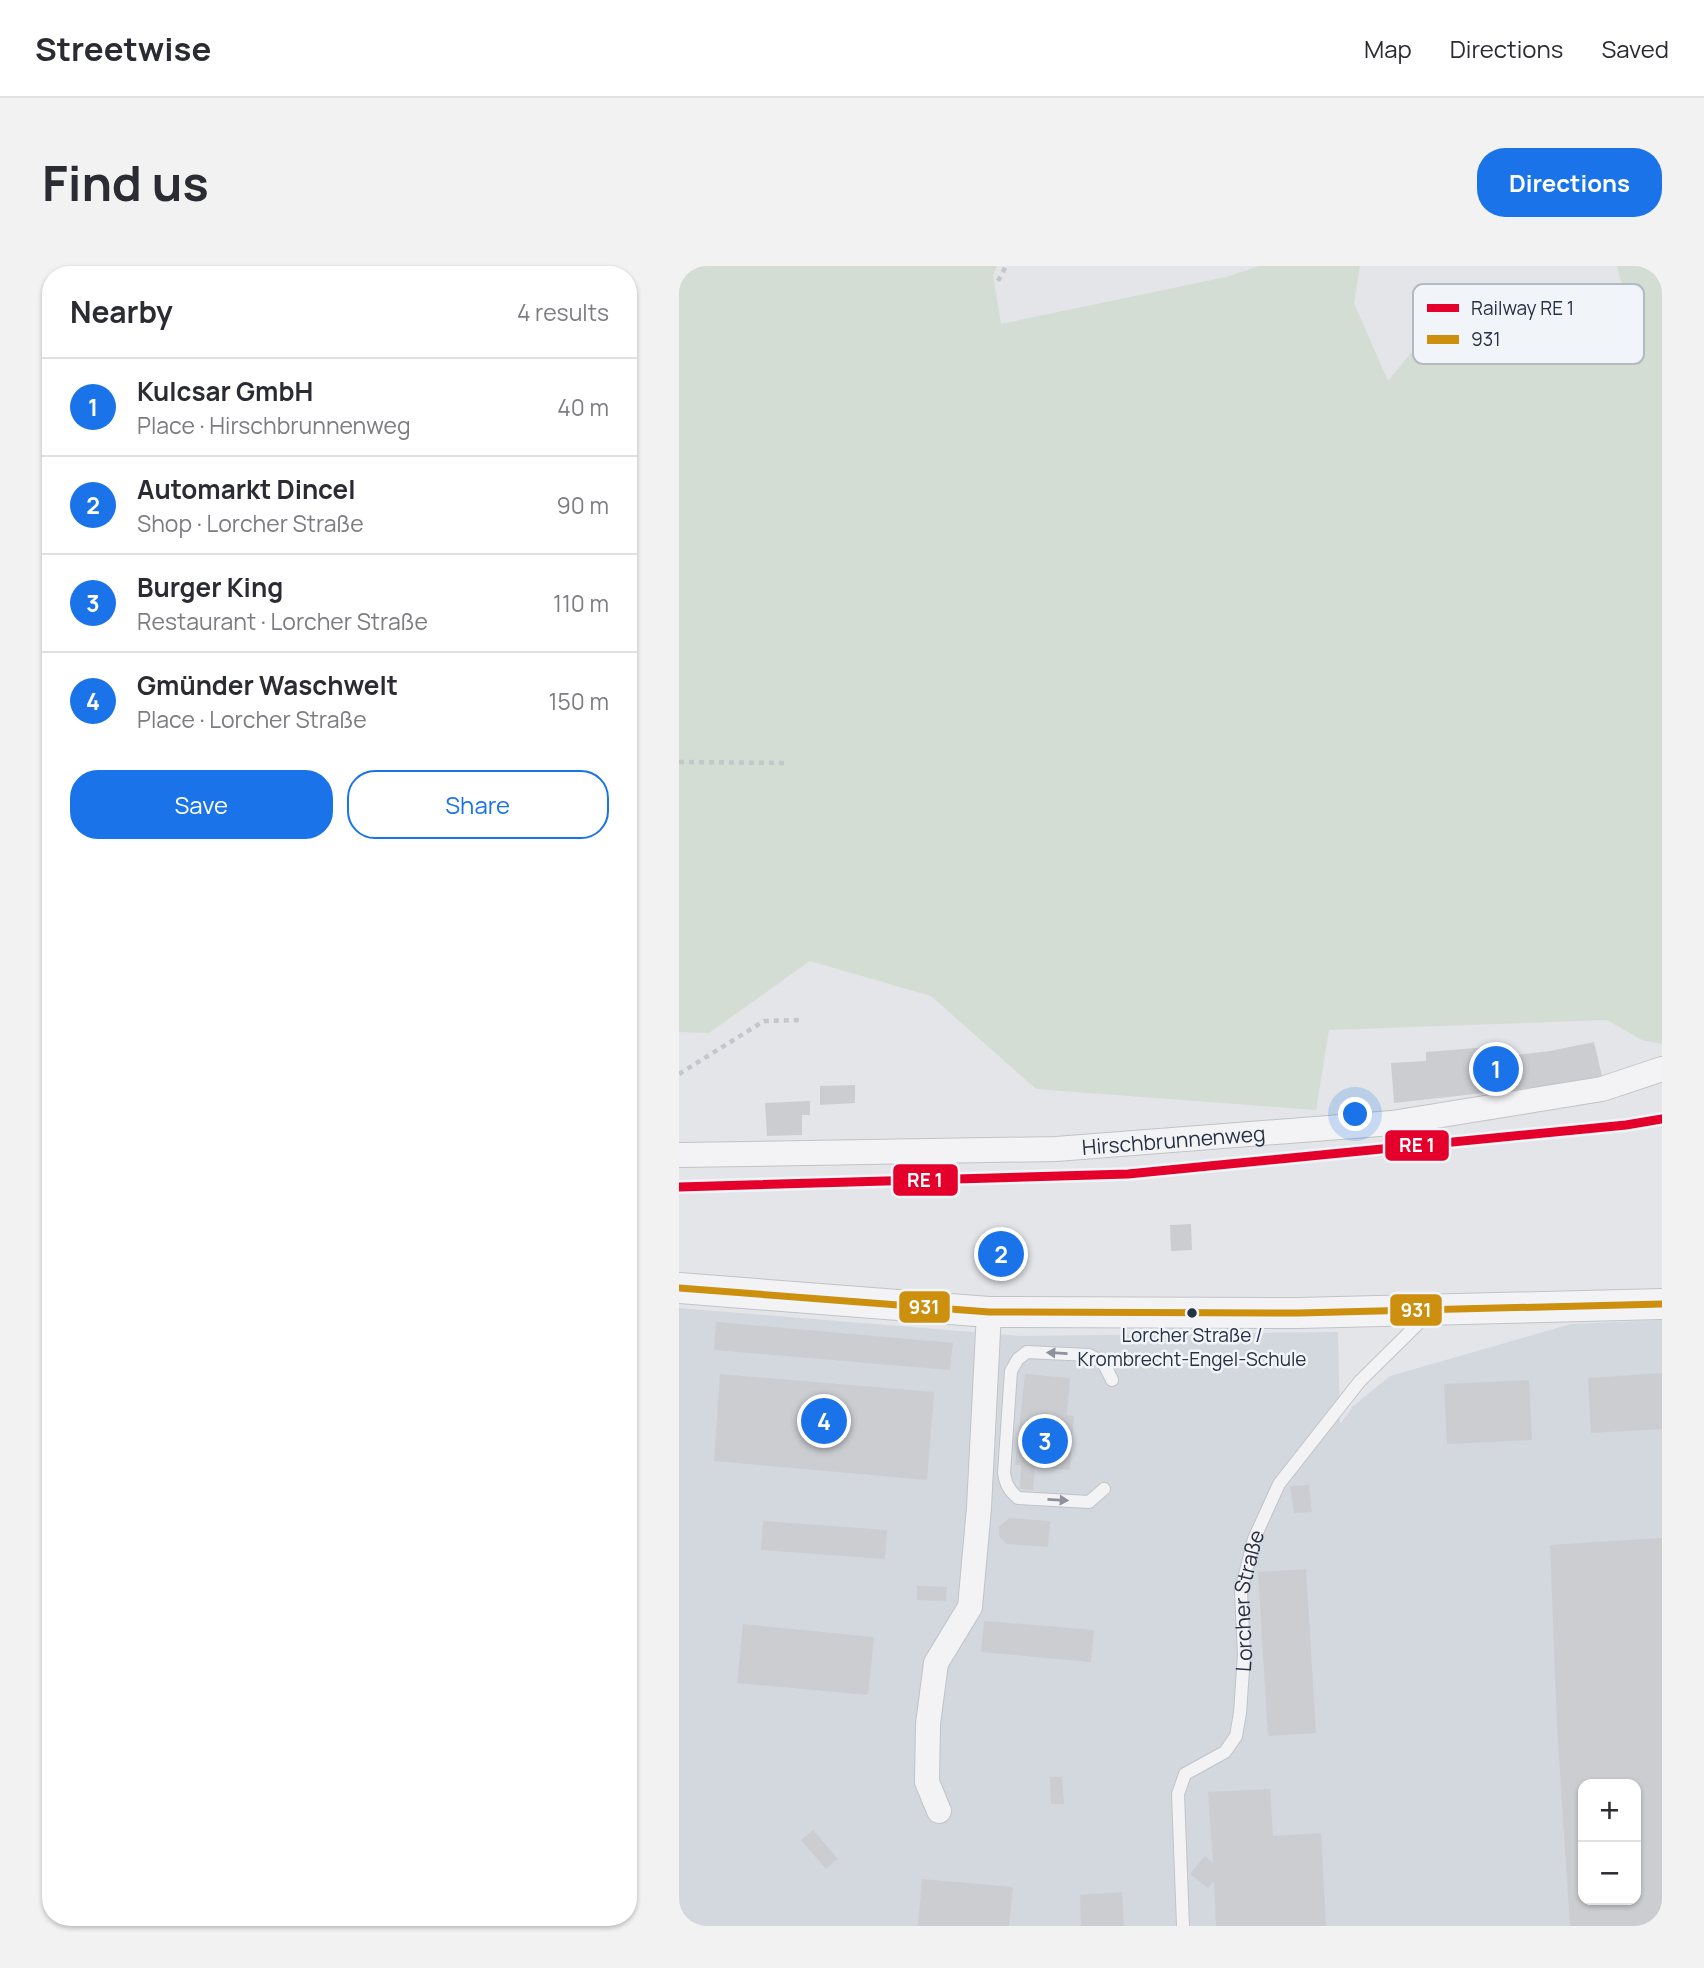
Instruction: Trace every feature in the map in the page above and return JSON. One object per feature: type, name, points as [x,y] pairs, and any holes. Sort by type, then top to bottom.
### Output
[{"type":"street","name":"Hirschbrunnenweg","points":[[679,1155],[1056,1149],[1392,1123],[1602,1089],[1662,1069]]},
{"type":"street","points":[[679,1288],[989,1312],[1299,1313],[1662,1304]]},
{"type":"street","points":[[939,1811],[927,1782],[928,1724],[936,1663],[969,1608],[979,1508],[989,1312]]},
{"type":"lane","name":"Lorcher Straße","points":[[1183,1926],[1178,1794],[1185,1774],[1225,1752],[1236,1736],[1244,1655],[1241,1591],[1254,1539],[1279,1484],[1328,1420],[1360,1381],[1432,1309]]},
{"type":"lane","points":[[1104,1489],[1089,1502],[1018,1498],[1006,1485],[1004,1473],[1011,1371],[1018,1359],[1027,1352],[1089,1355],[1103,1362],[1112,1380]]},
{"type":"path","points":[[998,281],[1006,266]]},
{"type":"path","points":[[679,762],[787,763]]},
{"type":"path","points":[[679,1074],[764,1021],[803,1020]]},
{"type":"shaded area","points":[[679,266],[997,266],[993,275],[1001,324],[1226,277],[1259,266],[1360,266],[1354,303],[1388,381],[1413,351],[1413,364],[1644,364],[1644,284],[1622,284],[1617,266],[1662,266],[1662,1044],[1642,1040],[1607,1020],[1329,1030],[1316,1110],[1036,1089],[931,996],[810,961],[709,1033],[679,1032]]},
{"type":"shaded area","points":[[679,1308],[1020,1336],[1338,1332],[1340,1424],[1353,1406],[1390,1376],[1571,1324],[1662,1320],[1662,1926],[679,1926]]},
{"type":"building","points":[[1594,1042],[1602,1076],[1555,1085],[1394,1103],[1391,1063],[1426,1061],[1426,1052],[1488,1047],[1489,1058],[1550,1051]]},
{"type":"building","points":[[855,1085],[855,1103],[820,1105],[820,1086]]},
{"type":"building","points":[[810,1101],[810,1115],[802,1115],[802,1135],[767,1136],[765,1103]]},
{"type":"building","points":[[1191,1224],[1192,1250],[1171,1251],[1170,1225]]},
{"type":"building","points":[[716,1322],[953,1343],[950,1370],[714,1350]]},
{"type":"building","points":[[1662,1373],[1662,1429],[1591,1433],[1588,1378]]},
{"type":"building","points":[[720,1374],[934,1392],[927,1480],[714,1461]]},
{"type":"building","points":[[1025,1374],[1070,1378],[1067,1415],[1074,1416],[1070,1470],[1035,1467],[1033,1490],[1020,1489],[1021,1465],[1015,1465]]},
{"type":"building","points":[[1529,1380],[1532,1440],[1447,1444],[1444,1384]]},
{"type":"building","points":[[1309,1485],[1312,1512],[1294,1513],[1290,1486]]},
{"type":"building","points":[[1009,1518],[1050,1521],[1048,1547],[1007,1544],[999,1536],[999,1527]]},
{"type":"building","points":[[763,1521],[887,1530],[885,1559],[761,1550]]},
{"type":"building","points":[[1662,1538],[1662,1926],[1570,1926],[1557,1726],[1550,1545]]},
{"type":"building","points":[[1306,1569],[1316,1733],[1268,1736],[1258,1572]]},
{"type":"building","points":[[917,1586],[947,1587],[946,1601],[917,1600]]},
{"type":"building","points":[[984,1621],[1094,1630],[1091,1662],[981,1652]]},
{"type":"building","points":[[743,1624],[874,1637],[868,1695],[737,1683]]},
{"type":"building","points":[[1050,1777],[1062,1777],[1064,1804],[1051,1804]]},
{"type":"building","points":[[1270,1789],[1273,1836],[1321,1833],[1326,1926],[1216,1926],[1214,1881],[1208,1888],[1190,1874],[1205,1856],[1213,1863],[1208,1792]]},
{"type":"building","points":[[813,1830],[838,1859],[826,1869],[801,1840]]},
{"type":"building","points":[[922,1879],[1013,1887],[1009,1926],[918,1926]]},
{"type":"building","points":[[1122,1892],[1124,1926],[1081,1926],[1080,1895]]},
{"type":"transit line","points":[[679,1187],[1128,1174],[1626,1125],[1662,1119]]},
{"type":"transit line","name":"931","points":[[679,1288],[989,1312],[1299,1313],[1662,1304]]},
{"type":"place","name":"Kulcsar GmbH","points":[[1496,1069]]},
{"type":"place","name":"Automarkt Dincel","points":[[1001,1254]]},
{"type":"place","name":"Lorcher Straße / Krombrecht-Engel-Schule","points":[[1192,1313]]},
{"type":"place","name":"Gmünder Waschwelt","points":[[824,1421]]},
{"type":"place","name":"Burger King","points":[[1045,1441]]}]
